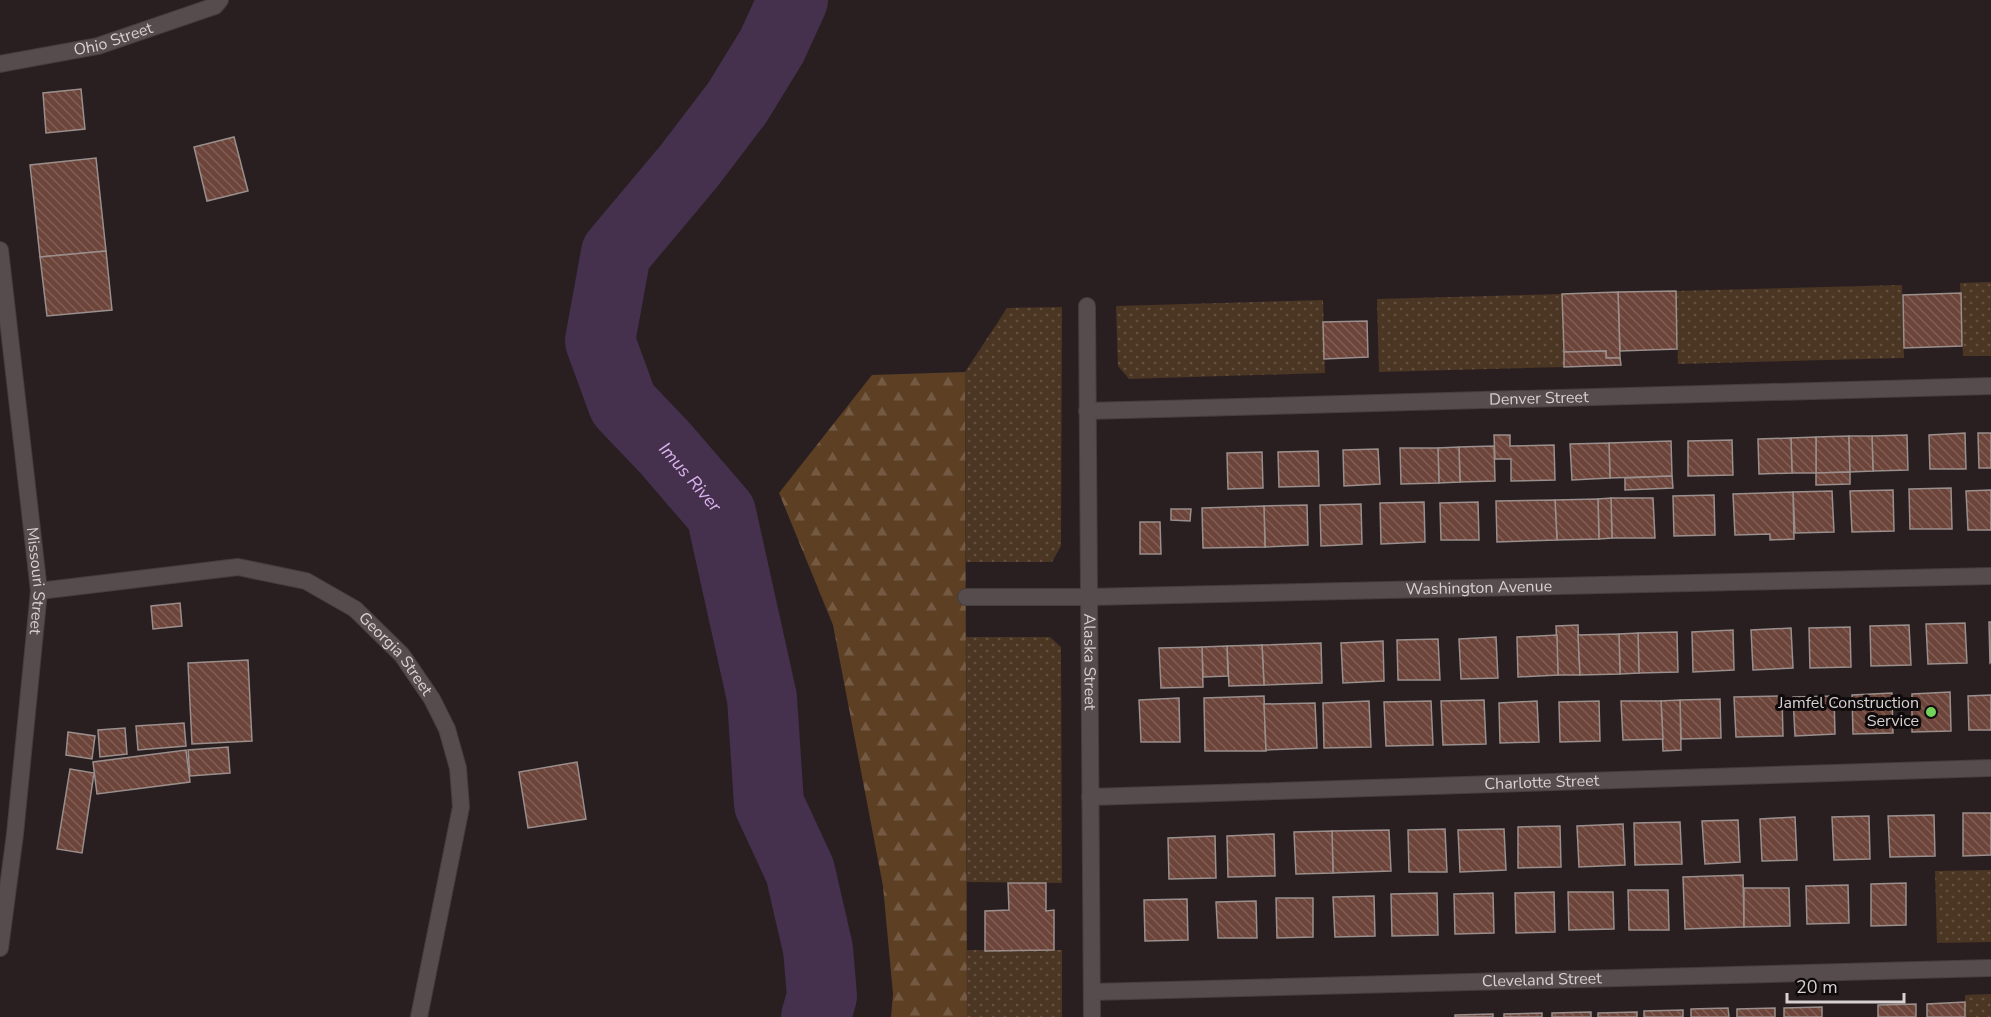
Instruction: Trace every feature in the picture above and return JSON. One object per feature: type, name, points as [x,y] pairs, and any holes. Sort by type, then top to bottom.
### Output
[{"type":"street","name":"Ohio Street","points":[[0,64],[98,46],[215,6],[220,0]]},
{"type":"street","name":"Missouri Street","points":[[0,250],[39,591],[15,834],[0,948]]},
{"type":"street","name":"Alaska Street","points":[[1087,306],[1092,1017]]},
{"type":"street","name":"Denver Street","points":[[1087,411],[1991,386]]},
{"type":"street","name":"Georgia Street","points":[[39,591],[238,567],[306,582],[355,609],[402,655],[432,699],[447,729],[458,768],[461,807],[419,1017]]},
{"type":"street","name":"Washington Avenue","points":[[966,597],[1089,597],[1991,576]]},
{"type":"street","name":"Charlotte Street","points":[[1090,797],[1991,768]]},
{"type":"street","name":"Cleveland Street","points":[[1092,992],[1991,968]]},
{"type":"shaded area","points":[[1991,282],[1991,356],[1963,356],[1960,283]]},
{"type":"shaded area","points":[[1902,285],[1904,358],[1678,364],[1676,291]]},
{"type":"shaded area","points":[[1562,294],[1564,367],[1379,372],[1377,299]]},
{"type":"shaded area","points":[[1323,300],[1325,373],[1129,379],[1118,366],[1116,306]]},
{"type":"shaded area","points":[[1062,307],[1061,546],[1052,562],[966,562],[965,372],[1007,308]]},
{"type":"shaded area","points":[[966,637],[1050,637],[1061,647],[1062,883],[967,882]]},
{"type":"shaded area","points":[[1991,870],[1991,942],[1937,943],[1935,871]]},
{"type":"shaded area","points":[[967,950],[1062,950],[1062,1017],[967,1017]]},
{"type":"shaded area","points":[[1991,994],[1991,1017],[1965,1017],[1965,995]]},
{"type":"green space","points":[[965,372],[967,1017],[891,1017],[893,994],[883,886],[833,625],[779,493],[872,375]]},
{"type":"building","points":[[81,89],[85,129],[46,133],[43,93]]},
{"type":"building","points":[[234,137],[248,191],[207,201],[194,147]]},
{"type":"building","points":[[96,158],[106,251],[40,257],[30,165]]},
{"type":"building","points":[[106,251],[112,310],[47,316],[40,257]]},
{"type":"building","points":[[1676,291],[1677,349],[1620,351],[1618,292]]},
{"type":"building","points":[[1618,292],[1620,358],[1606,358],[1606,351],[1564,352],[1562,294]]},
{"type":"building","points":[[1961,293],[1962,346],[1904,348],[1903,295]]},
{"type":"building","points":[[1367,321],[1368,357],[1324,359],[1323,322]]},
{"type":"building","points":[[1606,351],[1606,358],[1620,358],[1621,365],[1564,367],[1564,352]]},
{"type":"building","points":[[1965,433],[1966,469],[1930,469],[1929,435]]},
{"type":"building","points":[[1978,433],[1991,433],[1991,468],[1979,468]]},
{"type":"building","points":[[1494,435],[1510,435],[1510,446],[1554,445],[1555,480],[1511,481],[1511,459],[1495,459]]},
{"type":"building","points":[[1907,435],[1908,470],[1873,471],[1872,436]]},
{"type":"building","points":[[1849,436],[1850,472],[1816,473],[1816,437]]},
{"type":"building","points":[[1849,436],[1872,436],[1873,471],[1850,472]]},
{"type":"building","points":[[1816,437],[1816,473],[1792,473],[1791,438]]},
{"type":"building","points":[[1791,438],[1792,473],[1759,474],[1758,439]]},
{"type":"building","points":[[1732,440],[1733,475],[1688,476],[1688,441]]},
{"type":"building","points":[[1671,441],[1672,476],[1610,478],[1609,443]]},
{"type":"building","points":[[1609,443],[1610,478],[1572,480],[1570,444]]},
{"type":"building","points":[[1494,446],[1495,481],[1460,482],[1459,447]]},
{"type":"building","points":[[1459,447],[1460,482],[1439,483],[1438,448]]},
{"type":"building","points":[[1400,448],[1438,448],[1439,483],[1401,484]]},
{"type":"building","points":[[1378,449],[1380,484],[1344,486],[1343,450]]},
{"type":"building","points":[[1318,451],[1319,486],[1279,487],[1278,452]]},
{"type":"building","points":[[1262,452],[1263,488],[1228,489],[1227,453]]},
{"type":"building","points":[[1850,472],[1850,484],[1816,485],[1816,473]]},
{"type":"building","points":[[1672,476],[1673,488],[1625,490],[1625,478]]},
{"type":"building","points":[[1951,488],[1952,529],[1910,529],[1909,489]]},
{"type":"building","points":[[1893,490],[1894,531],[1852,532],[1850,491]]},
{"type":"building","points":[[1991,490],[1991,530],[1968,530],[1966,491]]},
{"type":"building","points":[[1832,491],[1834,532],[1795,533],[1793,492]]},
{"type":"building","points":[[1793,492],[1794,539],[1770,540],[1770,534],[1735,535],[1733,494]]},
{"type":"building","points":[[1714,495],[1715,535],[1674,536],[1673,496]]},
{"type":"building","points":[[1611,498],[1653,498],[1655,538],[1612,538]]},
{"type":"building","points":[[1611,498],[1612,538],[1599,539],[1598,499]]},
{"type":"building","points":[[1598,499],[1599,539],[1557,540],[1555,500]]},
{"type":"building","points":[[1555,500],[1557,540],[1497,542],[1496,501]]},
{"type":"building","points":[[1424,502],[1425,542],[1381,544],[1380,503]]},
{"type":"building","points":[[1478,502],[1479,540],[1441,540],[1440,503]]},
{"type":"building","points":[[1361,504],[1362,544],[1321,546],[1320,505]]},
{"type":"building","points":[[1307,505],[1308,545],[1265,547],[1264,506]]},
{"type":"building","points":[[1264,506],[1265,547],[1203,548],[1202,508]]},
{"type":"building","points":[[1171,509],[1191,509],[1190,521],[1171,520]]},
{"type":"building","points":[[1140,522],[1160,522],[1161,554],[1140,554]]},
{"type":"building","points":[[180,603],[182,626],[153,629],[151,606]]},
{"type":"building","points":[[1989,622],[1991,622],[1990,663]]},
{"type":"building","points":[[1965,623],[1967,663],[1928,664],[1926,624]]},
{"type":"building","points":[[1578,625],[1580,675],[1558,675],[1556,626]]},
{"type":"building","points":[[1909,625],[1911,665],[1871,666],[1870,626]]},
{"type":"building","points":[[1850,627],[1851,667],[1810,668],[1809,628]]},
{"type":"building","points":[[1791,628],[1793,668],[1753,670],[1751,630]]},
{"type":"building","points":[[1733,630],[1734,670],[1693,672],[1692,632]]},
{"type":"building","points":[[1677,632],[1678,672],[1639,673],[1638,633]]},
{"type":"building","points":[[1638,633],[1639,673],[1620,674],[1619,634]]},
{"type":"building","points":[[1619,634],[1620,674],[1580,675],[1578,635]]},
{"type":"building","points":[[1557,635],[1558,675],[1518,677],[1517,637]]},
{"type":"building","points":[[1496,637],[1498,678],[1461,679],[1459,639]]},
{"type":"building","points":[[1438,639],[1440,680],[1398,680],[1397,640]]},
{"type":"building","points":[[1383,641],[1384,681],[1343,683],[1341,643]]},
{"type":"building","points":[[1321,643],[1322,683],[1264,685],[1262,645]]},
{"type":"building","points":[[1262,645],[1264,685],[1229,686],[1227,646]]},
{"type":"building","points":[[1227,646],[1228,676],[1203,677],[1202,647]]},
{"type":"building","points":[[1202,647],[1203,687],[1161,688],[1159,648]]},
{"type":"building","points":[[248,660],[252,741],[192,744],[188,663]]},
{"type":"building","name":"Jamfel Construction Service","points":[[1950,692],[1951,731],[1912,732],[1912,694]]},
{"type":"building","points":[[1892,693],[1893,733],[1853,734],[1852,695]]},
{"type":"building","points":[[1991,695],[1991,730],[1969,730],[1968,696]]},
{"type":"building","points":[[1264,696],[1266,751],[1205,751],[1204,698]]},
{"type":"building","points":[[1782,696],[1783,736],[1736,737],[1734,697]]},
{"type":"building","points":[[1834,696],[1835,734],[1795,736],[1793,697]]},
{"type":"building","points":[[1179,698],[1180,742],[1141,742],[1139,700]]},
{"type":"building","points":[[1720,699],[1721,738],[1681,739],[1680,700]]},
{"type":"building","points":[[1484,700],[1486,744],[1443,745],[1441,701]]},
{"type":"building","points":[[1680,700],[1681,750],[1663,751],[1661,701]]},
{"type":"building","points":[[1369,701],[1371,747],[1324,748],[1323,703]]},
{"type":"building","points":[[1431,701],[1433,745],[1386,746],[1384,702]]},
{"type":"building","points":[[1537,701],[1539,742],[1500,743],[1499,703]]},
{"type":"building","points":[[1599,701],[1600,741],[1560,742],[1559,702]]},
{"type":"building","points":[[1621,701],[1661,701],[1663,739],[1623,740]]},
{"type":"building","points":[[1315,703],[1317,748],[1266,750],[1264,704]]},
{"type":"building","points":[[184,723],[186,746],[138,750],[136,726]]},
{"type":"building","points":[[125,728],[127,754],[100,757],[98,730]]},
{"type":"building","points":[[68,732],[95,736],[92,759],[66,755]]},
{"type":"building","points":[[228,747],[230,773],[190,776],[188,750]]},
{"type":"building","points":[[186,750],[190,782],[97,794],[93,762]]},
{"type":"building","points":[[577,762],[586,819],[528,828],[519,772]]},
{"type":"building","points":[[70,769],[94,773],[82,853],[57,849]]},
{"type":"building","points":[[1963,813],[1991,813],[1991,855],[1963,856]]},
{"type":"building","points":[[1934,815],[1935,856],[1890,857],[1888,816]]},
{"type":"building","points":[[1869,816],[1870,859],[1834,860],[1832,817]]},
{"type":"building","points":[[1795,817],[1797,860],[1762,861],[1760,819]]},
{"type":"building","points":[[1738,820],[1740,862],[1705,864],[1702,821]]},
{"type":"building","points":[[1680,822],[1682,864],[1635,865],[1634,823]]},
{"type":"building","points":[[1623,824],[1625,865],[1579,867],[1577,826]]},
{"type":"building","points":[[1560,826],[1561,867],[1518,868],[1518,827]]},
{"type":"building","points":[[1445,829],[1447,872],[1409,872],[1408,830]]},
{"type":"building","points":[[1504,829],[1506,870],[1460,872],[1458,830]]},
{"type":"building","points":[[1389,830],[1391,871],[1333,873],[1332,831]]},
{"type":"building","points":[[1332,831],[1333,873],[1296,874],[1294,832]]},
{"type":"building","points":[[1274,834],[1275,876],[1228,877],[1227,836]]},
{"type":"building","points":[[1215,836],[1216,878],[1169,879],[1168,838]]},
{"type":"building","points":[[1743,875],[1744,927],[1685,929],[1683,877]]},
{"type":"building","points":[[1008,883],[1046,883],[1046,911],[1054,910],[1054,950],[985,951],[985,911],[1009,910]]},
{"type":"building","points":[[1906,883],[1906,925],[1871,926],[1871,884]]},
{"type":"building","points":[[1848,885],[1849,923],[1807,924],[1806,886]]},
{"type":"building","points":[[1744,888],[1789,888],[1790,926],[1744,927]]},
{"type":"building","points":[[1628,890],[1668,890],[1669,930],[1629,930]]},
{"type":"building","points":[[1554,892],[1555,932],[1516,933],[1515,893]]},
{"type":"building","points":[[1568,892],[1613,892],[1614,929],[1569,930]]},
{"type":"building","points":[[1437,893],[1438,935],[1392,936],[1391,894]]},
{"type":"building","points":[[1493,893],[1494,933],[1455,934],[1454,894]]},
{"type":"building","points":[[1374,896],[1375,936],[1335,937],[1333,897]]},
{"type":"building","points":[[1276,898],[1313,898],[1313,937],[1277,938]]},
{"type":"building","points":[[1187,899],[1188,940],[1145,941],[1144,900]]},
{"type":"building","points":[[1256,901],[1257,938],[1218,938],[1216,902]]},
{"type":"building","points":[[1965,1002],[1965,1017],[1927,1017],[1927,1004]]},
{"type":"building","points":[[1916,1004],[1916,1017],[1878,1017],[1878,1005]]},
{"type":"building","points":[[1822,1007],[1822,1017],[1784,1017],[1784,1008]]},
{"type":"building","points":[[1728,1008],[1729,1017],[1691,1017],[1691,1009]]},
{"type":"building","points":[[1775,1008],[1775,1017],[1737,1017],[1737,1009]]},
{"type":"building","points":[[1683,1010],[1683,1017],[1644,1017],[1644,1011]]},
{"type":"building","points":[[1591,1012],[1591,1017],[1552,1017],[1552,1013]]},
{"type":"building","points":[[1637,1012],[1637,1017],[1598,1017],[1598,1013]]},
{"type":"building","points":[[1542,1013],[1542,1017],[1504,1017],[1504,1014]]},
{"type":"building","points":[[1493,1014],[1493,1017],[1455,1017],[1455,1015]]},
{"type":"waterway","name":"Imus River","points":[[793,0],[772,46],[737,103],[689,166],[616,253],[600,341],[623,404],[665,448],[721,513],[762,698],[769,804],[800,871],[818,949],[822,996],[816,1017]]},
{"type":"place","name":"Jamfel Construction Service","points":[[1931,712]]}]
